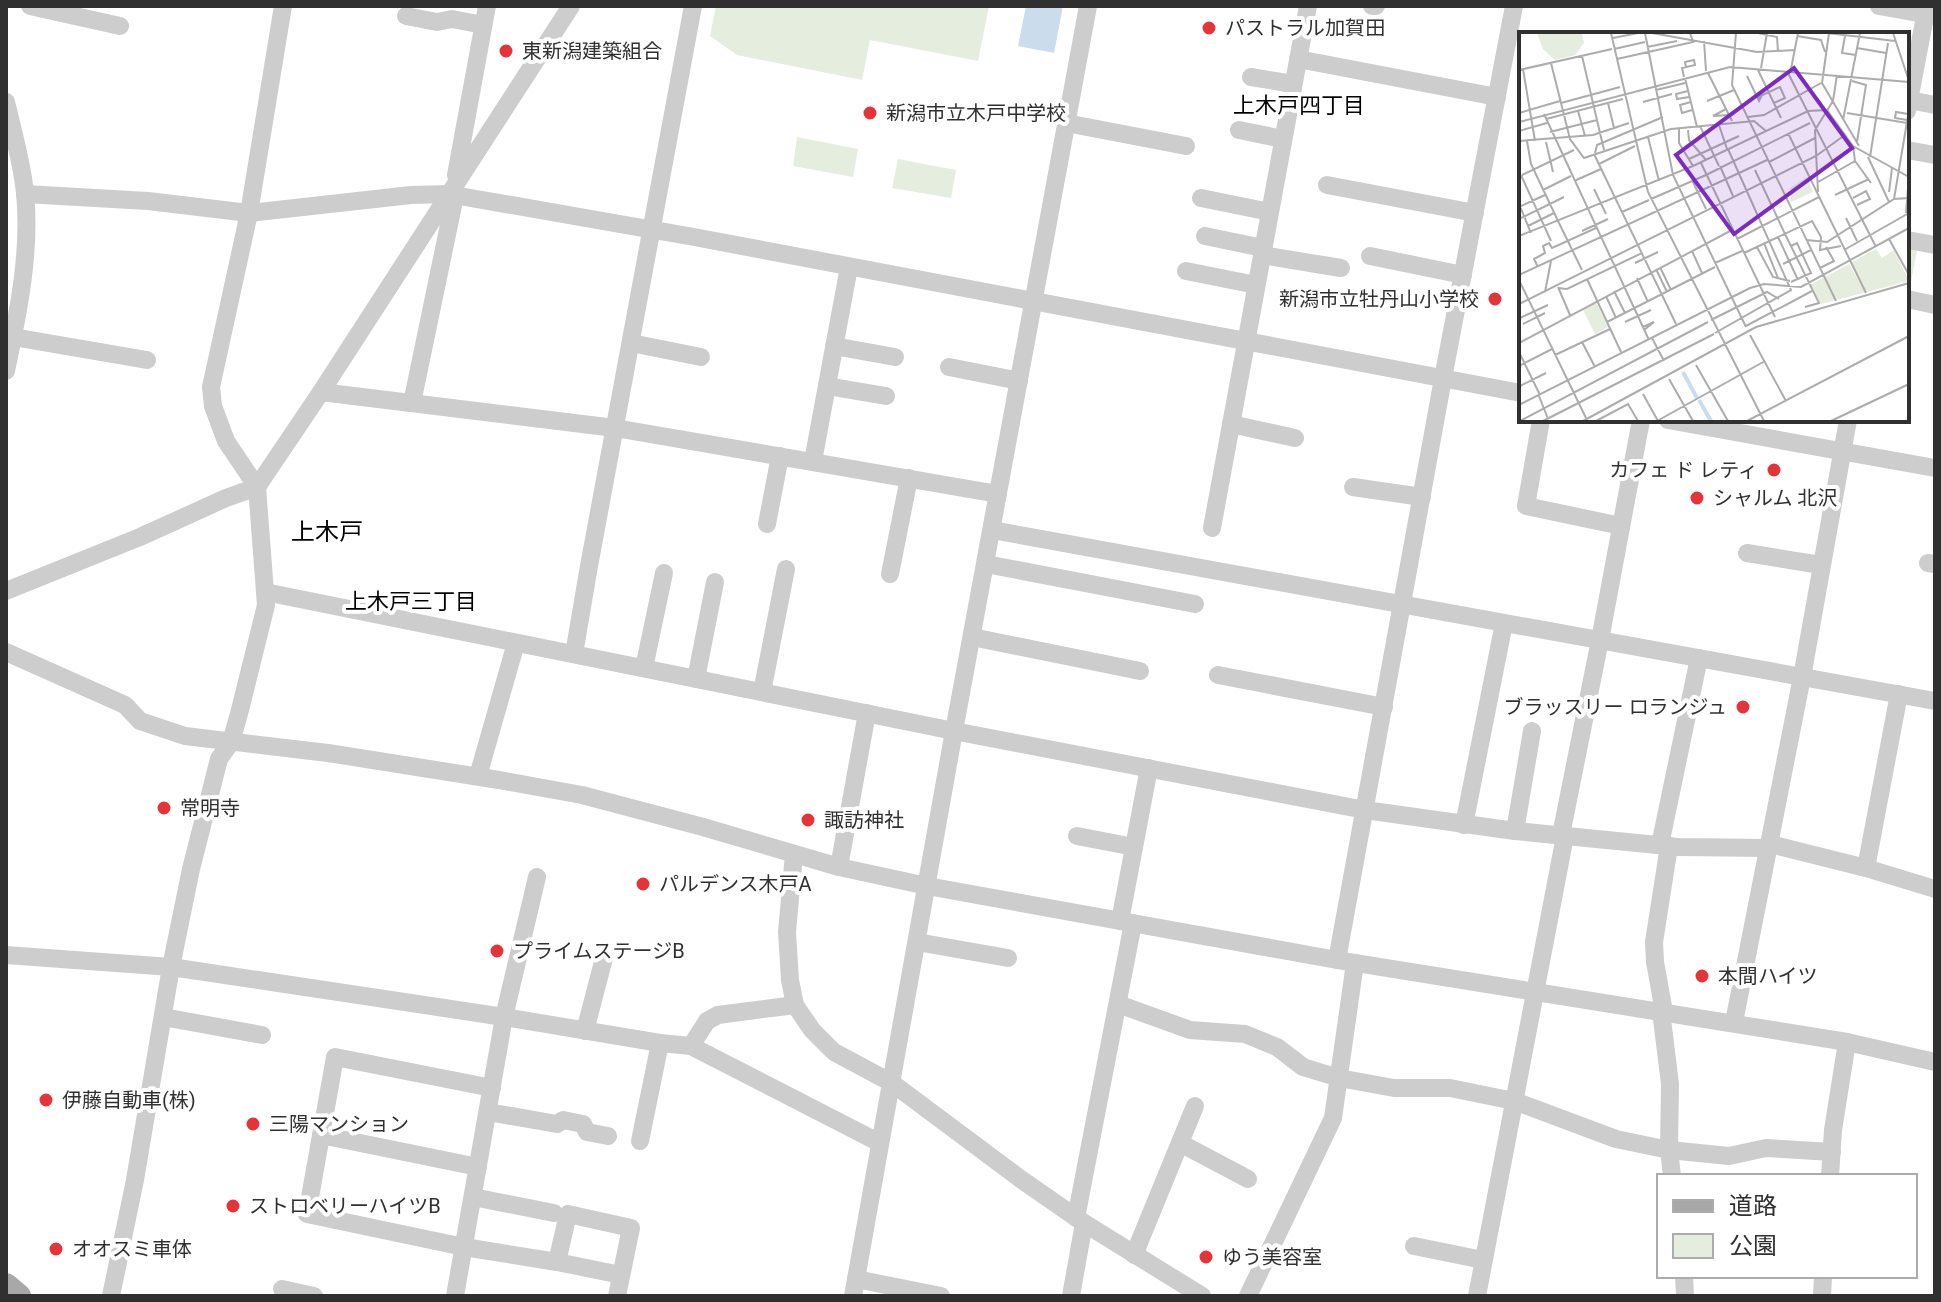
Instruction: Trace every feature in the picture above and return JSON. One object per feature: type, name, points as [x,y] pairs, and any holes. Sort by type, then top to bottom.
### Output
[{"type":"main road","points":[[6,1285],[19,1296]]},
{"type":"street","points":[[30,6],[120,26]]},
{"type":"street","points":[[111,1296],[135,1180],[171,967],[206,805],[219,759],[231,742],[266,605],[257,487],[226,441],[213,406],[211,387],[249,213],[283,6]]},
{"type":"street","points":[[412,403],[487,6]]},
{"type":"street","points":[[6,591],[257,487],[571,6]]},
{"type":"street","points":[[574,654],[693,6]]},
{"type":"street","points":[[941,1296],[855,1288],[1088,6]]},
{"type":"street","points":[[1212,528],[1308,6]]},
{"type":"street","points":[[1248,1296],[1333,1118],[1339,1078],[1346,961],[1365,810],[1497,97],[1512,69],[1514,6]]},
{"type":"street","points":[[1879,6],[1929,12],[1909,100]]},
{"type":"street","points":[[406,16],[483,25]]},
{"type":"street","points":[[1298,59],[1497,97]]},
{"type":"street","points":[[1916,61],[1935,63]]},
{"type":"street","points":[[1251,77],[1293,84]]},
{"type":"street","points":[[6,102],[22,169],[26,247],[6,371]]},
{"type":"street","points":[[1909,106],[1935,105]]},
{"type":"street","points":[[1066,123],[1186,146]]},
{"type":"street","points":[[1239,130],[1283,139]]},
{"type":"street","points":[[1909,150],[1935,155]]},
{"type":"street","points":[[1327,185],[1475,213]]},
{"type":"street","points":[[25,194],[148,201],[249,213],[452,192],[1519,393]]},
{"type":"street","points":[[1201,198],[1270,212]]},
{"type":"street","points":[[1205,236],[1341,268]]},
{"type":"street","points":[[1909,240],[1935,245]]},
{"type":"street","points":[[413,249],[440,266]]},
{"type":"street","points":[[1370,256],[1463,275]]},
{"type":"street","points":[[813,461],[849,267]]},
{"type":"street","points":[[1186,271],[1256,285]]},
{"type":"street","points":[[1909,299],[1935,305]]},
{"type":"street","points":[[13,337],[147,360]]},
{"type":"street","points":[[631,343],[701,357]]},
{"type":"street","points":[[834,346],[895,357]]},
{"type":"street","points":[[949,367],[1019,381]]},
{"type":"street","points":[[827,386],[886,396]]},
{"type":"street","points":[[321,392],[615,428],[998,494]]},
{"type":"street","points":[[1541,422],[1526,506],[1621,526]]},
{"type":"street","points":[[1477,1296],[1641,422]]},
{"type":"street","points":[[1679,422],[1935,468]]},
{"type":"street","points":[[1734,1022],[1802,677],[1848,422]]},
{"type":"street","points":[[1231,424],[1295,438]]},
{"type":"street","points":[[767,524],[780,456]]},
{"type":"street","points":[[890,574],[909,478]]},
{"type":"street","points":[[1353,487],[1422,497]]},
{"type":"street","points":[[992,530],[1935,701]]},
{"type":"street","points":[[1747,553],[1821,565]]},
{"type":"street","points":[[986,564],[1195,604]]},
{"type":"street","points":[[762,692],[786,569]]},
{"type":"street","points":[[644,668],[664,573]]},
{"type":"street","points":[[696,679],[715,582]]},
{"type":"street","points":[[265,592],[954,731],[1365,810],[1464,825],[1664,846],[1769,846],[1866,868],[1935,889]]},
{"type":"street","points":[[1464,825],[1504,623]]},
{"type":"street","points":[[972,637],[1140,671]]},
{"type":"street","points":[[478,776],[516,643]]},
{"type":"street","points":[[6,652],[125,705],[140,721],[185,736],[328,753],[582,795],[839,867],[927,886],[1346,961],[1734,1022],[1847,1042],[1935,1062]]},
{"type":"street","points":[[1672,1174],[1670,1084],[1654,942],[1664,846],[1699,658]]},
{"type":"street","points":[[1218,675],[1384,707]]},
{"type":"street","points":[[1866,868],[1899,694]]},
{"type":"street","points":[[839,867],[867,713]]},
{"type":"street","points":[[1515,831],[1532,731]]},
{"type":"street","points":[[1071,1296],[1080,1220],[1118,1004],[1134,847],[1149,768]]},
{"type":"street","points":[[1077,836],[1134,847]]},
{"type":"street","points":[[794,854],[787,932],[790,980],[795,1005],[812,1030],[834,1052],[892,1083],[1080,1220],[1202,1296]]},
{"type":"street","points":[[455,1296],[504,1017],[537,877]]},
{"type":"street","points":[[917,942],[1008,958]]},
{"type":"street","points":[[6,955],[171,967],[691,1046],[880,1143]]},
{"type":"street","points":[[585,1031],[604,958]]},
{"type":"street","points":[[1118,1004],[1190,1030],[1245,1034],[1277,1047],[1303,1067],[1339,1078],[1394,1088],[1450,1088],[1514,1101],[1616,1139],[1669,1150],[1729,1156],[1766,1148],[1832,1152]]},
{"type":"street","points":[[691,1046],[707,1021],[718,1015],[795,1005]]},
{"type":"street","points":[[163,1017],[262,1035]]},
{"type":"street","points":[[1830,1174],[1847,1042]]},
{"type":"street","points":[[640,1141],[660,1043]]},
{"type":"street","points":[[492,1088],[335,1057],[307,1214],[464,1247],[621,1275]]},
{"type":"street","points":[[1134,1255],[1195,1106]]},
{"type":"street","points":[[488,1112],[557,1124],[563,1120],[583,1124],[587,1132],[608,1136]]},
{"type":"street","points":[[321,1135],[478,1167]]},
{"type":"street","points":[[1180,1143],[1248,1179]]},
{"type":"street","points":[[473,1197],[554,1213]]},
{"type":"street","points":[[557,1262],[568,1214],[631,1228],[617,1296]]},
{"type":"street","points":[[1414,1246],[1483,1260]]},
{"type":"street","points":[[282,1289],[314,1296]]},
{"type":"green space","points":[[716,6],[989,6],[978,61],[870,40],[862,80],[737,55],[710,36]]},
{"type":"green space","points":[[797,137],[858,149],[853,177],[793,166]]},
{"type":"green space","points":[[898,159],[956,170],[951,198],[892,188]]},
{"type":"green space","points":[[1909,249],[1917,251],[1909,291]]},
{"type":"water","points":[[1026,6],[1063,6],[1054,53],[1018,46]]},
{"type":"place","name":"パストラル加賀田","points":[[1209,28]]},
{"type":"place","name":"東新潟建築組合","points":[[506,51]]},
{"type":"place","name":"新潟市立木戸中学校","points":[[870,113]]},
{"type":"place","name":"新潟市立牡丹山小学校","points":[[1495,299]]},
{"type":"place","name":"カフェ ド レティ","points":[[1774,470]]},
{"type":"place","name":"シャルム 北沢","points":[[1697,498]]},
{"type":"place","name":"ブラッスリー ロランジュ","points":[[1743,707]]},
{"type":"place","name":"常明寺","points":[[164,808]]},
{"type":"place","name":"諏訪神社","points":[[808,820]]},
{"type":"place","name":"パルデンス木戸A","points":[[643,884]]},
{"type":"place","name":"プライムステージB","points":[[497,951]]},
{"type":"place","name":"本間ハイツ","points":[[1702,976]]},
{"type":"place","name":"伊藤自動車(株)","points":[[46,1100]]},
{"type":"place","name":"三陽マンション","points":[[253,1124]]},
{"type":"place","name":"ストロベリーハイツB","points":[[233,1206]]},
{"type":"place","name":"オオスミ車体","points":[[56,1249]]},
{"type":"place","name":"ゆう美容室","points":[[1206,1257]]},
{"type":"district","name":"上木戸四丁目","points":[[1299,105]]},
{"type":"district","name":"上木戸","points":[[327,532]]},
{"type":"district","name":"上木戸三丁目","points":[[411,601]]}]
